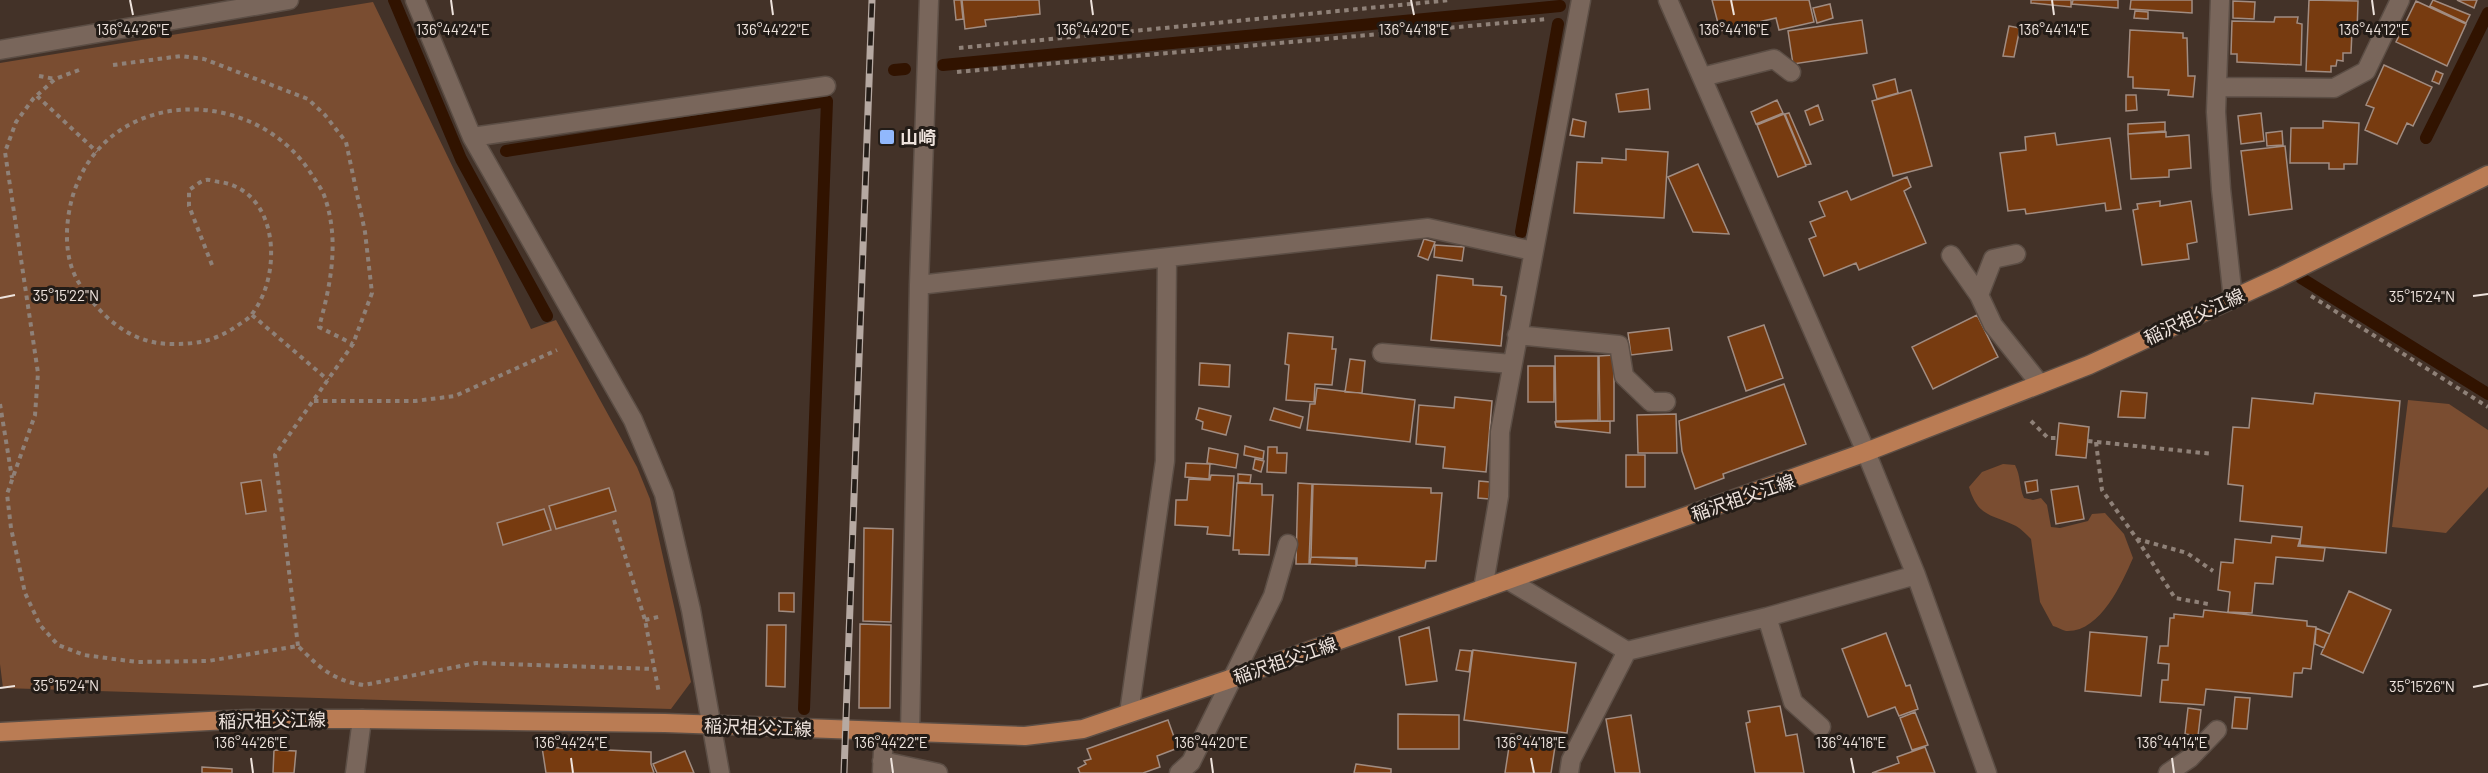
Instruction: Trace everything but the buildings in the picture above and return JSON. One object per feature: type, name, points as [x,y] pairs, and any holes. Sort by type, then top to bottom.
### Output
[{"type":"main road","name":"稲沢祖父江線","points":[[0,732],[247,719],[665,723],[1025,736],[1083,729],[1233,678],[1866,452],[2089,365],[2280,277],[2488,175]]},
{"type":"street","points":[[0,50],[289,0]]},
{"type":"street","points":[[415,0],[472,137],[633,420],[664,494],[691,610],[720,773]]},
{"type":"street","points":[[910,733],[929,0]]},
{"type":"street","points":[[1668,0],[1866,452],[1916,575],[1987,773]]},
{"type":"street","points":[[2220,0],[2217,87],[2221,189],[2233,299]]},
{"type":"street","points":[[2217,87],[2334,88],[2366,71],[2400,0]]},
{"type":"street","points":[[1483,589],[1499,496],[1500,432],[1579,8]]},
{"type":"street","points":[[1702,76],[1774,60],[1791,72]]},
{"type":"street","points":[[472,137],[826,86]]},
{"type":"street","points":[[920,285],[1428,228],[1533,251]]},
{"type":"street","points":[[1979,296],[1993,260],[2016,254]]},
{"type":"street","points":[[1952,255],[1979,296],[1993,325],[2040,384]]},
{"type":"street","points":[[1129,713],[1165,461],[1167,258]]},
{"type":"street","points":[[1517,335],[1619,345],[1624,376],[1651,402],[1666,402]]},
{"type":"street","points":[[1382,353],[1512,364]]},
{"type":"street","points":[[1179,773],[1191,762],[1273,596],[1288,544]]},
{"type":"street","points":[[1508,580],[1627,651],[1767,617],[1916,575]]},
{"type":"street","points":[[1767,617],[1793,702],[1821,727]]},
{"type":"street","points":[[1569,773],[1571,760],[1627,651]]},
{"type":"street","points":[[355,773],[362,719]]},
{"type":"street","points":[[2168,773],[2190,758],[2217,730]]},
{"type":"street","points":[[884,732],[882,767],[938,773]]},
{"type":"path","points":[[927,51],[1451,0]]},
{"type":"path","points":[[926,74],[1579,8]]},
{"type":"path","points":[[106,66],[181,56],[204,59],[308,99],[325,115],[346,142],[365,232],[372,293],[354,344],[275,455],[298,646],[321,669],[346,683],[364,685],[476,663],[655,669]]},
{"type":"path","points":[[85,68],[55,79],[37,96],[16,122],[5,152],[38,373],[35,415],[7,494],[11,528],[25,593],[40,625],[58,645],[84,655],[137,662],[208,661],[298,646]]},
{"type":"path","points":[[37,96],[97,152]]},
{"type":"path","points":[[212,265],[189,206],[189,190],[205,180],[236,184],[257,203],[267,223],[271,272],[252,315],[212,341],[161,344],[134,336],[109,321],[92,303],[76,279],[69,252],[67,225],[73,195],[83,170],[104,141],[126,125],[159,113],[195,108],[225,114],[262,126],[285,143],[305,164],[323,194],[330,219],[333,258],[328,291],[318,327],[354,344]]},
{"type":"path","points":[[2280,277],[2488,407]]},
{"type":"path","points":[[252,315],[328,380]]},
{"type":"path","points":[[313,400],[414,401],[455,396],[586,336]]},
{"type":"path","points":[[0,404],[12,478]]},
{"type":"path","points":[[2088,441],[2213,454]]},
{"type":"path","points":[[2096,442],[2102,490],[2175,598],[2208,604]]},
{"type":"path","points":[[614,520],[645,620],[665,723]]},
{"type":"path","points":[[2137,539],[2187,553],[2213,571]]},
{"type":"shaded area","points":[[373,2],[531,329],[556,320],[637,467],[650,499],[691,682],[671,709],[3,688],[0,664],[0,63]]},
{"type":"shaded area","points":[[2408,400],[2449,404],[2488,430],[2488,487],[2446,533],[2392,527]]},
{"type":"shaded area","points":[[2003,464],[2015,465],[2024,498],[2033,500],[2041,498],[2047,505],[2051,527],[2060,528],[2088,521],[2092,514],[2105,513],[2124,534],[2133,558],[2108,605],[2089,624],[2066,631],[2053,626],[2040,602],[2031,539],[2016,526],[1986,513],[1973,497],[1969,487],[1982,472]]},
{"type":"waterway","points":[[394,0],[461,159],[547,316]]},
{"type":"waterway","points":[[943,65],[1560,6]]},
{"type":"waterway","points":[[2426,138],[2488,13]]},
{"type":"waterway","points":[[1521,232],[1558,24]]},
{"type":"waterway","points":[[894,70],[905,69]]},
{"type":"waterway","points":[[506,151],[827,101],[804,709]]},
{"type":"waterway","points":[[2301,278],[2488,394]]},
{"type":"railway","points":[[844,773],[872,0]]},
{"type":"place","name":"山崎","points":[[887,137]]}]
